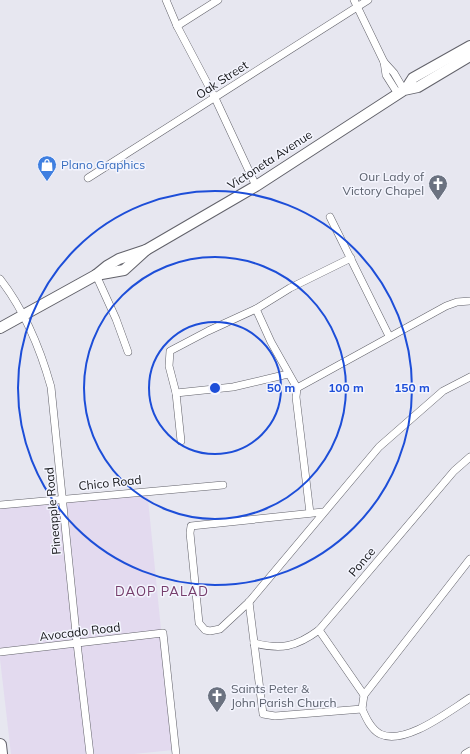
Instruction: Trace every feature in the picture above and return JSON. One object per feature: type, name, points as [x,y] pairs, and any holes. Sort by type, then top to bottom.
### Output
[{"type":"highway","points":[[0,744],[1,754]]},
{"type":"main road","name":"Victoneta Avenue","points":[[0,328],[96,276],[106,266],[119,259],[146,250],[256,186],[402,91],[413,78],[470,46]]},
{"type":"main road","name":"Victoneta Avenue","points":[[402,91],[418,87],[468,58]]},
{"type":"street","points":[[166,0],[177,26],[215,98],[256,186]]},
{"type":"street","points":[[177,26],[218,0]]},
{"type":"street","name":"Oak Street","points":[[88,178],[215,98],[356,3],[368,0]]},
{"type":"street","points":[[356,3],[384,62],[394,73],[402,91]]},
{"type":"street","points":[[330,217],[389,336]]},
{"type":"street","points":[[181,441],[176,393],[169,366],[170,351],[208,330],[256,309],[290,288],[351,258]]},
{"type":"street","points":[[96,276],[116,319],[128,352]]},
{"type":"street","name":"Pineapple Road","points":[[0,279],[24,315],[39,347],[51,387],[90,754]]},
{"type":"street","points":[[297,388],[446,306],[457,302],[470,301]]},
{"type":"street","points":[[256,309],[288,374],[297,388],[296,397],[310,513]]},
{"type":"street","points":[[176,393],[233,387],[288,374]]},
{"type":"street","points":[[323,512],[192,526],[190,533],[199,623],[202,627],[210,631],[220,629],[249,602],[379,447],[409,419],[443,391],[470,377]]},
{"type":"street","name":"Ponce","points":[[254,643],[270,647],[287,646],[306,640],[319,630],[454,471],[470,457]]},
{"type":"street","name":"Chico Road","points":[[0,505],[223,485]]},
{"type":"street","points":[[470,559],[364,695],[362,709],[369,724],[380,734],[398,737],[415,731],[470,698]]},
{"type":"street","points":[[249,602],[261,710],[263,715],[362,709]]},
{"type":"street","points":[[319,630],[364,695]]},
{"type":"street","name":"Avocado Road","points":[[0,652],[163,633],[176,754]]},
{"type":"street","points":[[465,754],[470,751]]},
{"type":"shaded area","points":[[147,489],[173,750],[134,754],[11,754],[0,659],[0,506]]},
{"type":"place","name":"Plano Graphics","points":[[47,182]]},
{"type":"place","name":"Our Lady of Victory Chapel","points":[[438,201]]},
{"type":"place","name":"Saints Peter & John Parish Church","points":[[217,713]]},
{"type":"district","name":"DAOP PALAD","points":[[162,591]]}]
